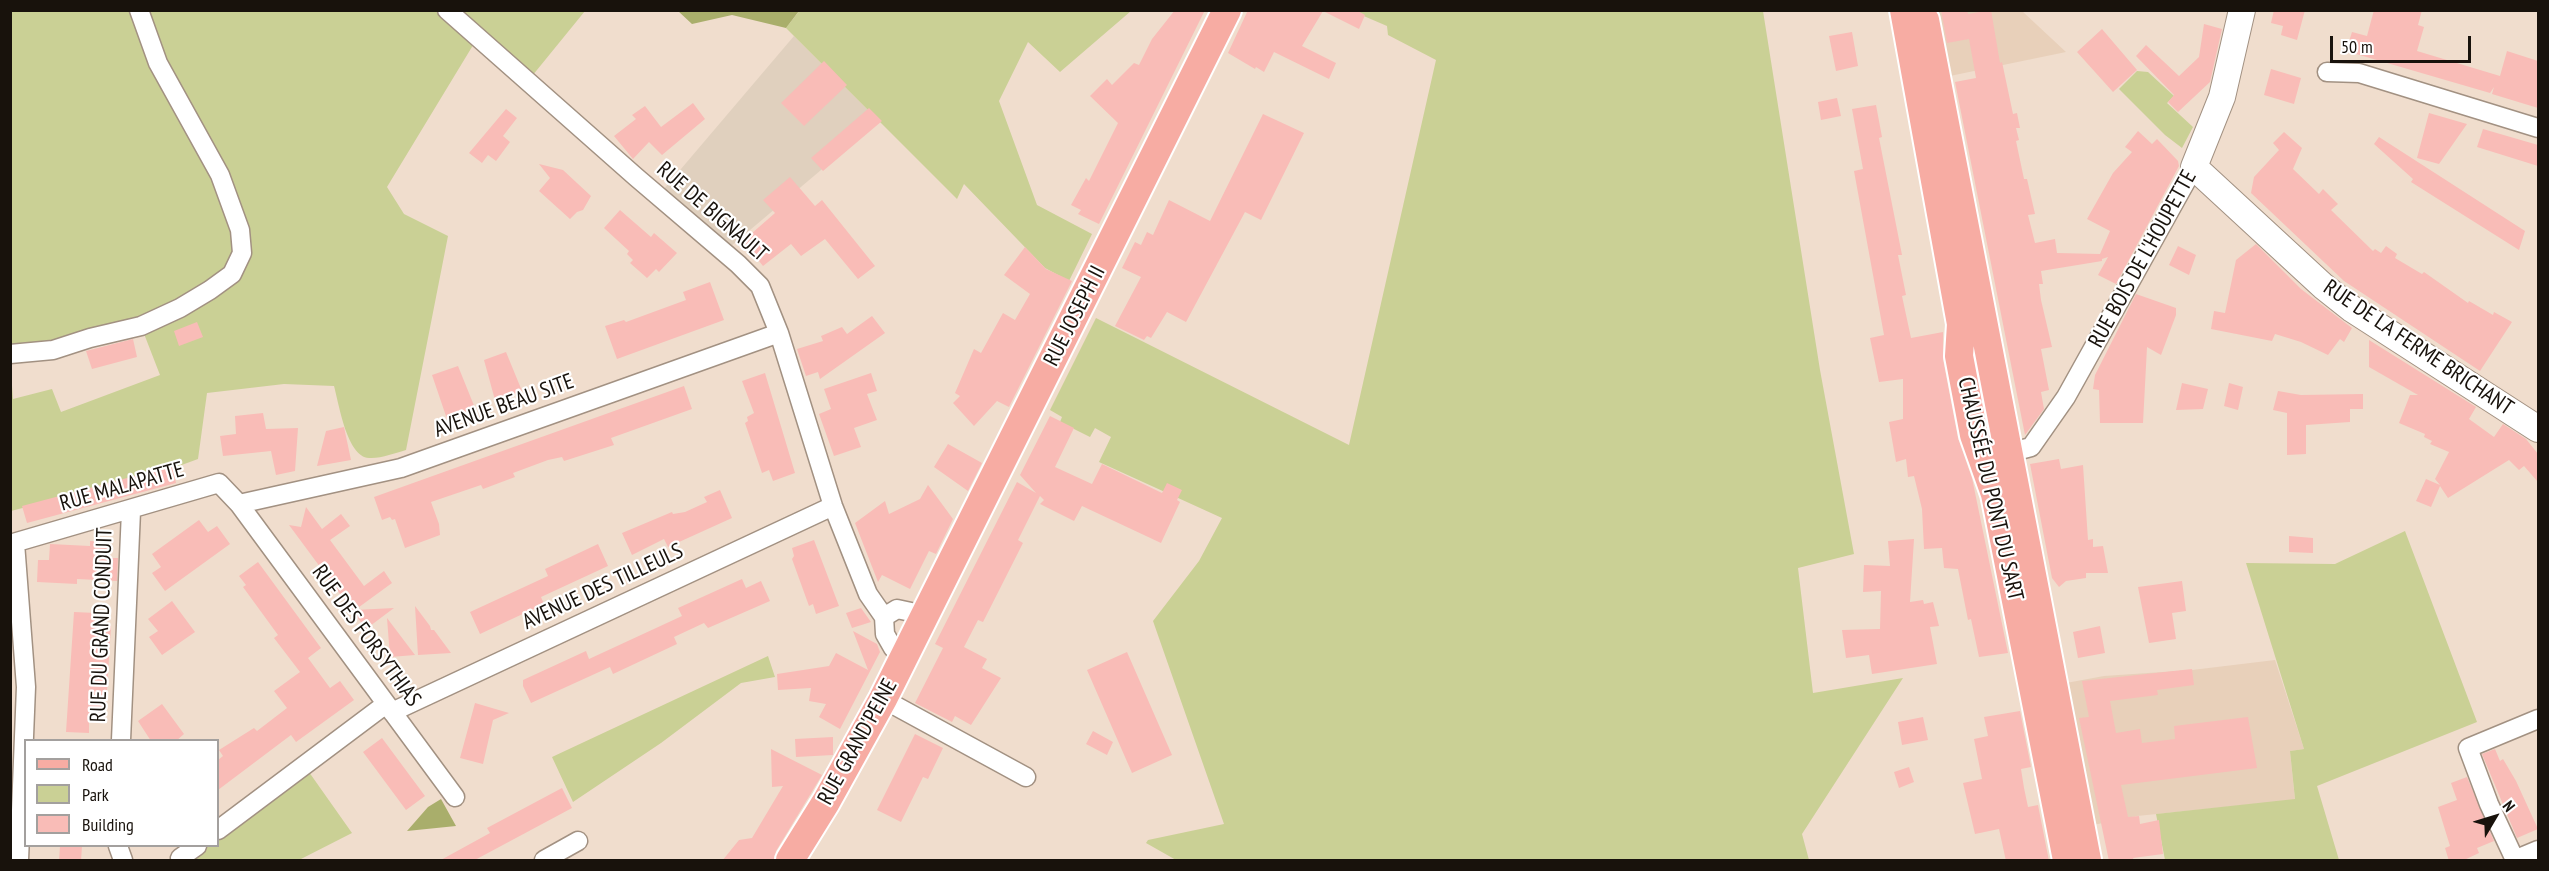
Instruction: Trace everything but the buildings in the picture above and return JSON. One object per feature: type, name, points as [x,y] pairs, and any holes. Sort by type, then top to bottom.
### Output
[{"type":"main road","name":"RUE JOSEPH II","points":[[922,621],[1227,10]]},
{"type":"main road","name":"CHAUSSÉE DU PONT DU SART","points":[[1904,10],[1961,324],[1959,356],[1961,368],[1974,435],[1996,456],[1995,494],[2067,861]]},
{"type":"main road","name":"CHAUSSÉE DU PONT DU SART","points":[[1923,10],[1996,456],[2087,861]]},
{"type":"main road","name":"RUE GRAND'PEINE","points":[[790,861],[826,802],[883,699],[922,621]]},
{"type":"street","points":[[10,354],[53,350],[90,338],[141,326],[180,308],[210,290],[232,274],[242,253],[240,230],[220,175],[158,63],[138,10]]},
{"type":"street","name":"RUE DE BIGNAULT","points":[[447,10],[738,264],[760,286],[779,333],[833,506],[868,594],[884,617],[885,634],[893,648],[904,657]]},
{"type":"street","name":"RUE BOIS DE L'HOUPETTE","points":[[1996,456],[2031,447],[2066,397],[2194,167],[2222,97],[2242,10]]},
{"type":"street","points":[[2327,72],[2359,73],[2538,128]]},
{"type":"street","name":"RUE DE LA FERME BRICHANT","points":[[2194,167],[2323,286],[2352,309],[2538,429]]},
{"type":"street","name":"AVENUE BEAU SITE","points":[[239,504],[401,468],[779,333]]},
{"type":"street","name":"RUE MALAPATTE","points":[[13,543],[130,511],[219,483],[239,504]]},
{"type":"street","name":"RUE DES FORSYTHIAS","points":[[239,504],[455,797]]},
{"type":"street","name":"AVENUE DES TILLEULS","points":[[219,829],[389,708],[833,506]]},
{"type":"street","name":"RUE DU GRAND CONDUIT","points":[[121,739],[130,511]]},
{"type":"street","points":[[13,543],[26,687],[19,861]]},
{"type":"street","points":[[884,617],[897,609],[911,612],[922,621]]},
{"type":"street","points":[[883,699],[1026,777]]},
{"type":"street","points":[[2538,719],[2468,748],[2489,804],[2515,860],[2538,850]]},
{"type":"street","points":[[544,861],[578,841]]},
{"type":"street","points":[[180,858],[196,847]]},
{"type":"shaded area","points":[[1931,11],[2022,11],[2066,52],[1945,77]]},
{"type":"shaded area","points":[[794,36],[879,121],[724,252],[658,196]]},
{"type":"shaded area","points":[[2275,660],[2304,749],[2290,751],[2295,800],[2137,816],[2093,825],[2066,683],[2104,676],[2192,670]]},
{"type":"green space","points":[[800,10],[1131,11],[1060,72],[1028,42],[999,101],[1037,205],[1092,234],[1069,281],[1045,268],[964,184],[957,199],[786,28]]},
{"type":"green space","points":[[10,11],[585,11],[528,81],[478,37],[387,187],[404,214],[448,236],[406,450],[378,458],[361,455],[355,449],[345,428],[334,386],[284,384],[207,393],[198,459],[168,470],[11,511],[11,372],[13,399],[52,389],[61,412],[160,375],[141,326],[11,354]]},
{"type":"green space","points":[[678,11],[799,11],[786,28],[732,15],[692,24]]},
{"type":"green space","points":[[1352,11],[1763,11],[1820,370],[1854,554],[1798,568],[1813,693],[1903,678],[1802,834],[1809,860],[1176,860],[1146,843],[1148,840],[1224,824],[1153,621],[1199,561],[1222,518],[1099,462],[1111,437],[1095,428],[1090,437],[1060,422],[1062,417],[1050,410],[1096,318],[1349,445],[1436,60],[1388,35],[1387,26]]},
{"type":"green space","points":[[2137,71],[2148,72],[2174,96],[2167,103],[2193,127],[2182,148],[2165,135],[2119,89]]},
{"type":"green space","points":[[2405,531],[2477,722],[2317,786],[2339,860],[2165,860],[2156,814],[2295,799],[2290,751],[2304,749],[2246,563],[2335,564]]},
{"type":"green space","points":[[768,656],[775,677],[741,683],[661,743],[573,802],[552,757]]},
{"type":"green space","points":[[304,765],[352,833],[299,860],[176,860],[196,847],[219,847],[219,829]]},
{"type":"green space","points":[[441,799],[456,826],[407,831],[428,807]]}]
